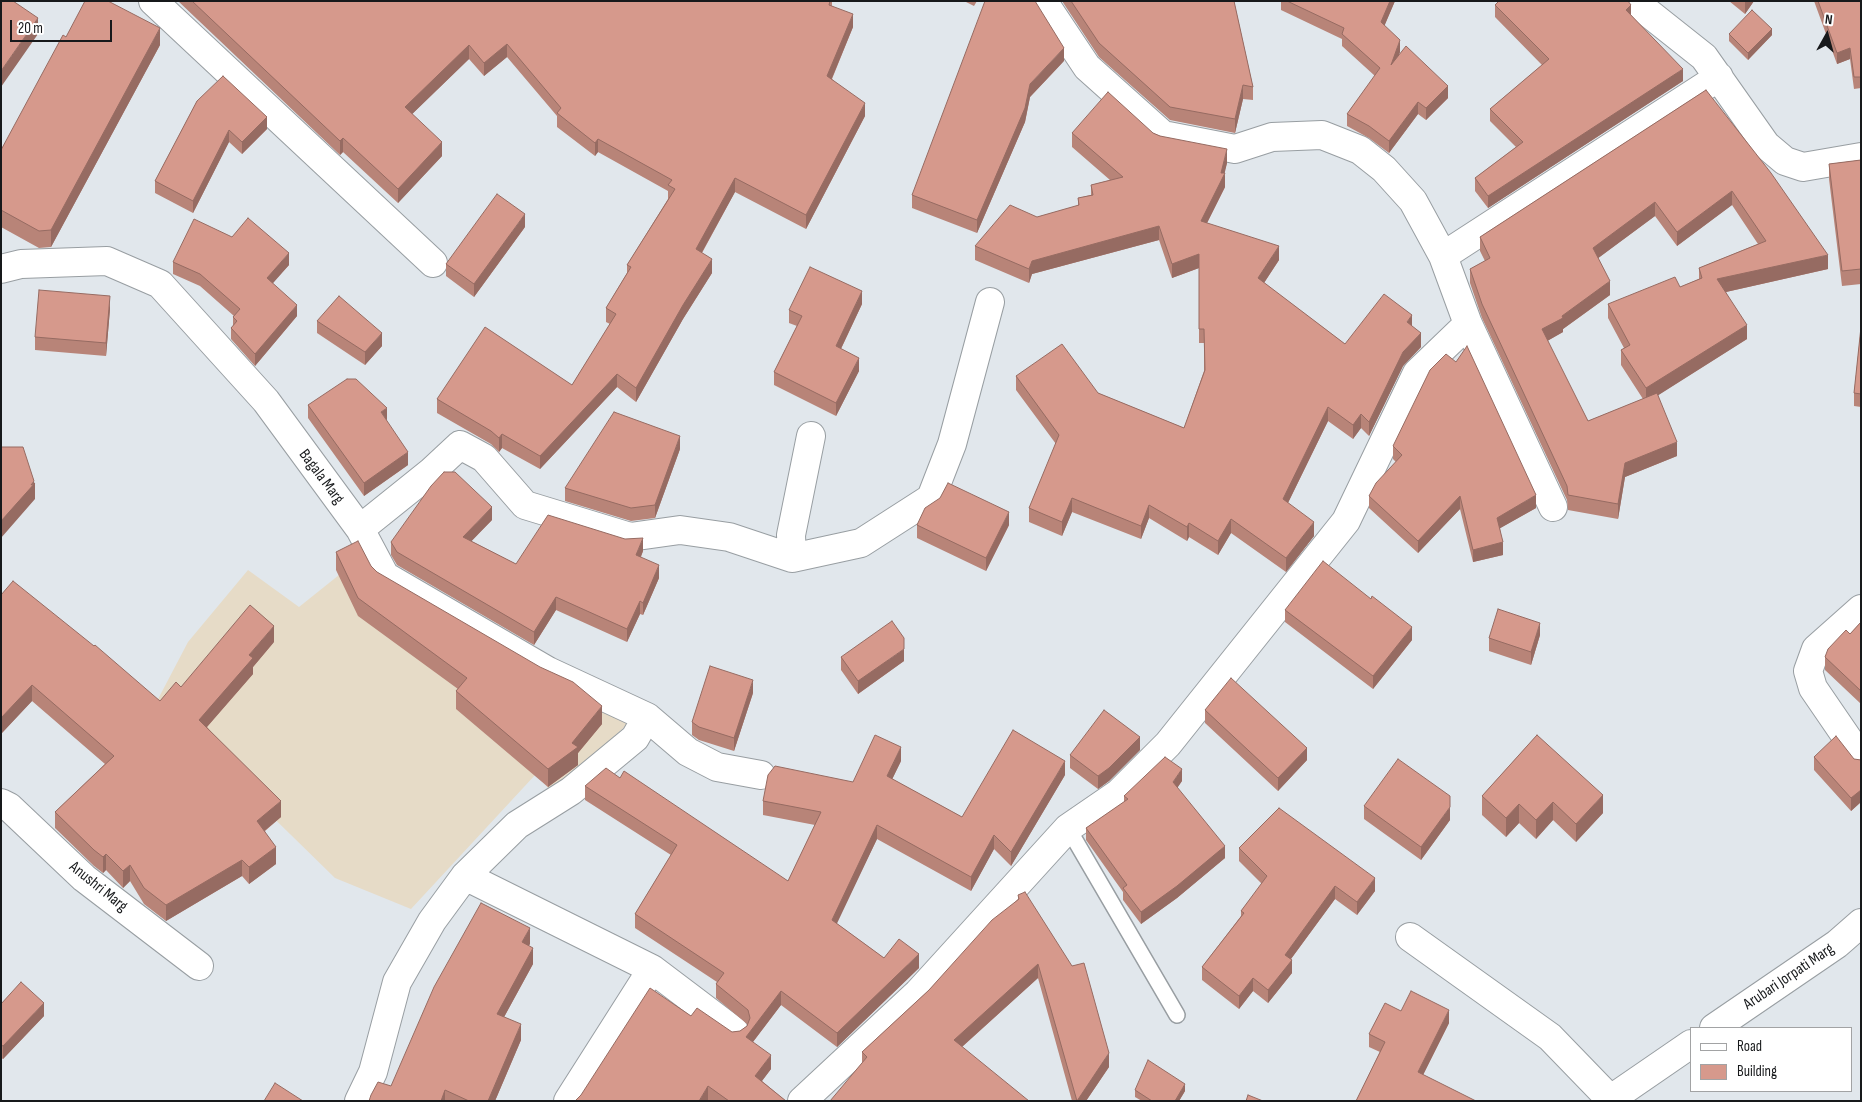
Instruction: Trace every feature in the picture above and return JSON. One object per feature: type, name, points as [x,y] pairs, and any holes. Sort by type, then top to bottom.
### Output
[{"type":"street","points":[[153,1],[433,263]]},
{"type":"street","points":[[1042,1],[1087,67],[1163,135],[1235,149],[1272,137],[1322,135],[1360,150],[1384,169],[1413,201],[1443,256],[1468,324],[1553,507]]},
{"type":"street","points":[[1637,1],[1646,11],[1704,57],[1766,145],[1785,161],[1803,167],[1861,157]]},
{"type":"street","points":[[1443,256],[1719,77]]},
{"type":"street","name":"Bagala Marg","points":[[1,269],[21,264],[107,260],[160,284],[266,401],[322,481],[360,529],[385,576],[548,671],[646,716],[695,756],[717,767],[761,775]]},
{"type":"street","points":[[360,529],[431,472],[460,445],[484,458],[525,505],[630,537],[680,530],[729,537],[792,558],[861,543],[931,498],[952,444],[990,302]]},
{"type":"street","points":[[814,1097],[918,993],[1068,828],[1119,793],[1168,744],[1346,521],[1417,373],[1468,324]]},
{"type":"street","points":[[792,558],[791,535],[811,436]]},
{"type":"street","points":[[1861,610],[1816,649],[1808,670],[1813,688],[1861,758]]},
{"type":"street","points":[[359,1101],[373,1072],[397,982],[432,920],[465,876],[517,825],[571,791],[635,738],[646,716]]},
{"type":"street","name":"Anushri Marg","points":[[1,803],[9,807],[84,878],[199,966]]},
{"type":"street","points":[[465,876],[652,969],[734,1031]]},
{"type":"street","name":"Arubari Jorpati Marg","points":[[1715,1027],[1837,944],[1861,923]]},
{"type":"street","points":[[1410,937],[1550,1037],[1609,1100],[1690,1045]]},
{"type":"street","points":[[568,1101],[652,969]]},
{"type":"lane","points":[[1068,828],[1177,1015]]},
{"type":"shaded area","points":[[248,570],[299,607],[344,571],[634,718],[553,794],[536,774],[411,909],[335,878],[156,703],[188,642]]},
{"type":"building","points":[[1,1],[13,1],[38,18],[1,71]]},
{"type":"building","points":[[85,1],[108,1],[160,28],[51,230],[39,231],[1,210],[1,150],[63,35],[66,37]]},
{"type":"building","points":[[192,1],[830,1],[829,5],[853,14],[827,76],[865,103],[806,215],[735,178],[696,249],[712,259],[683,305],[636,388],[617,374],[540,456],[502,434],[499,438],[491,431],[437,399],[485,327],[572,385],[616,314],[606,308],[631,267],[627,265],[675,189],[668,185],[672,180],[598,139],[595,143],[557,113],[561,108],[507,44],[484,63],[469,45],[405,107],[442,142],[398,189],[343,138],[340,141]]},
{"type":"building","points":[[985,1],[1035,1],[1064,48],[1030,84],[1025,108],[977,220],[912,195]]},
{"type":"building","points":[[1071,1],[1234,1],[1253,87],[1243,85],[1235,119],[1170,107],[1099,43]]},
{"type":"building","points":[[1287,1],[1390,1],[1381,22],[1400,40],[1391,65],[1406,46],[1448,86],[1426,108],[1418,102],[1389,141],[1369,126],[1347,114],[1380,68],[1342,34],[1344,28]]},
{"type":"building","points":[[1499,1],[1628,1],[1631,5],[1626,10],[1683,69],[1488,196],[1475,178],[1523,142],[1490,109],[1549,59],[1495,5]]},
{"type":"building","points":[[1818,1],[1861,1],[1861,77],[1854,77],[1850,48],[1837,53]]},
{"type":"building","points":[[1752,10],[1772,29],[1748,53],[1729,34]]},
{"type":"building","points":[[223,76],[267,117],[242,142],[229,130],[193,201],[155,181],[197,101]]},
{"type":"building","points":[[1706,90],[1771,173],[1828,255],[1717,279],[1747,325],[1646,388],[1621,350],[1630,345],[1608,304],[1675,277],[1680,287],[1702,278],[1699,268],[1766,241],[1732,191],[1677,232],[1655,202],[1593,248],[1610,281],[1562,316],[1563,318],[1542,329],[1588,421],[1657,393],[1677,442],[1625,463],[1618,504],[1568,495],[1567,486],[1482,304],[1470,269],[1490,258],[1480,237]]},
{"type":"building","points":[[1108,92],[1153,133],[1227,149],[1221,173],[1225,173],[1201,221],[1279,246],[1258,278],[1345,344],[1384,294],[1412,315],[1407,322],[1421,333],[1403,352],[1369,422],[1361,414],[1353,425],[1328,407],[1283,499],[1314,522],[1286,558],[1231,519],[1218,541],[1189,523],[1187,527],[1149,505],[1141,526],[1072,498],[1062,522],[1029,508],[1059,435],[1016,376],[1062,344],[1098,393],[1184,428],[1205,370],[1204,329],[1199,329],[1199,254],[1172,264],[1159,226],[1032,261],[1029,269],[975,246],[1010,205],[1037,217],[1079,205],[1078,198],[1093,195],[1091,185],[1123,177],[1072,133]]},
{"type":"building","points":[[1861,160],[1861,269],[1842,271],[1829,164]]},
{"type":"building","points":[[497,194],[525,214],[474,284],[446,264]]},
{"type":"building","points":[[248,218],[289,253],[267,278],[297,305],[255,354],[231,328],[237,321],[233,317],[240,309],[200,274],[173,262],[194,219],[232,237]]},
{"type":"building","points":[[810,267],[862,291],[836,346],[859,358],[836,403],[774,372],[802,316],[789,310]]},
{"type":"building","points":[[39,290],[110,296],[106,343],[35,337]]},
{"type":"building","points":[[339,296],[382,333],[365,352],[317,321]]},
{"type":"building","points":[[1861,327],[1861,394],[1854,393]]},
{"type":"building","points":[[1467,346],[1536,495],[1497,518],[1503,542],[1473,550],[1460,496],[1418,541],[1369,496],[1376,483],[1402,455],[1393,446],[1430,370],[1446,354],[1456,362]]},
{"type":"building","points":[[347,379],[356,379],[387,408],[381,412],[408,452],[364,483],[308,405]]},
{"type":"building","points":[[614,412],[680,436],[655,505],[631,508],[565,488]]},
{"type":"building","points":[[1,447],[23,447],[34,481],[31,485],[35,483],[1,521]]},
{"type":"building","points":[[444,472],[455,472],[492,507],[463,537],[516,564],[548,515],[625,539],[643,538],[636,555],[659,565],[643,603],[640,601],[627,629],[556,597],[534,632],[397,552],[391,542],[431,486]]},
{"type":"building","points":[[948,483],[1009,512],[986,558],[917,525],[925,508],[940,498]]},
{"type":"building","points":[[358,541],[371,566],[377,572],[540,667],[573,682],[602,706],[572,743],[578,747],[548,769],[456,691],[467,678],[358,598],[336,552]]},
{"type":"building","points":[[1323,561],[1371,599],[1372,596],[1412,627],[1373,676],[1285,610]]},
{"type":"building","points":[[13,581],[95,645],[160,701],[176,682],[181,687],[250,605],[274,626],[249,655],[253,658],[199,720],[281,801],[257,821],[276,847],[249,867],[242,860],[166,905],[144,888],[130,865],[123,871],[106,854],[103,857],[55,812],[114,756],[32,685],[1,718],[1,595]]},
{"type":"building","points":[[1498,609],[1540,623],[1531,652],[1489,638]]},
{"type":"building","points":[[892,621],[904,638],[904,649],[858,681],[841,657]]},
{"type":"building","points":[[1861,622],[1861,691],[1825,657],[1828,649],[1846,630],[1850,634]]},
{"type":"building","points":[[710,666],[753,680],[734,738],[699,727],[692,722]]},
{"type":"building","points":[[1231,678],[1307,748],[1278,778],[1205,710]]},
{"type":"building","points":[[1104,710],[1140,737],[1109,768],[1098,776],[1070,755]]},
{"type":"building","points":[[1013,730],[1065,761],[1011,852],[994,835],[971,877],[877,825],[832,920],[884,958],[899,939],[919,954],[837,1033],[781,991],[746,1037],[771,1055],[755,1076],[786,1101],[729,1101],[708,1086],[699,1101],[575,1101],[581,1095],[650,988],[691,1016],[697,1008],[732,1032],[740,1031],[747,1026],[750,1018],[748,1010],[716,984],[724,973],[635,914],[677,845],[585,786],[606,768],[620,778],[624,771],[788,881],[821,812],[763,801],[768,775],[775,766],[853,782],[875,735],[901,747],[887,776],[962,817]]},
{"type":"building","points":[[1537,735],[1603,795],[1576,824],[1553,802],[1536,820],[1519,804],[1506,818],[1482,796]]},
{"type":"building","points":[[1836,736],[1854,759],[1861,760],[1861,790],[1851,798],[1814,757]]},
{"type":"building","points":[[1165,757],[1182,769],[1173,782],[1225,846],[1177,886],[1141,912],[1123,888],[1127,885],[1086,828],[1128,799],[1124,796]]},
{"type":"building","points":[[1398,759],[1450,796],[1450,807],[1421,847],[1364,806]]},
{"type":"building","points":[[1279,808],[1375,878],[1357,902],[1335,886],[1285,955],[1292,960],[1268,990],[1253,978],[1239,996],[1202,967],[1244,913],[1241,911],[1267,876],[1239,848]]},
{"type":"building","points":[[1025,892],[1072,966],[1084,963],[1109,1053],[1077,1101],[1038,964],[954,1040],[1029,1101],[830,1101],[867,1057],[862,1052],[929,990],[992,920],[1019,899],[1018,895]]},
{"type":"building","points":[[481,903],[530,928],[522,942],[533,948],[497,1014],[521,1024],[488,1101],[469,1101],[445,1090],[441,1101],[369,1101],[378,1082],[391,1086],[434,987]]},
{"type":"building","points":[[21,982],[44,1003],[3,1046],[1,1045],[1,1004]]},
{"type":"building","points":[[1411,991],[1449,1010],[1418,1072],[1476,1101],[1356,1101],[1385,1042],[1369,1034],[1385,1003],[1401,1011]]},
{"type":"building","points":[[1148,1060],[1185,1084],[1175,1101],[1152,1101],[1135,1090]]},
{"type":"building","points":[[275,1083],[303,1101],[264,1101]]},
{"type":"building","points":[[1248,1095],[1263,1101],[1246,1101]]}]
